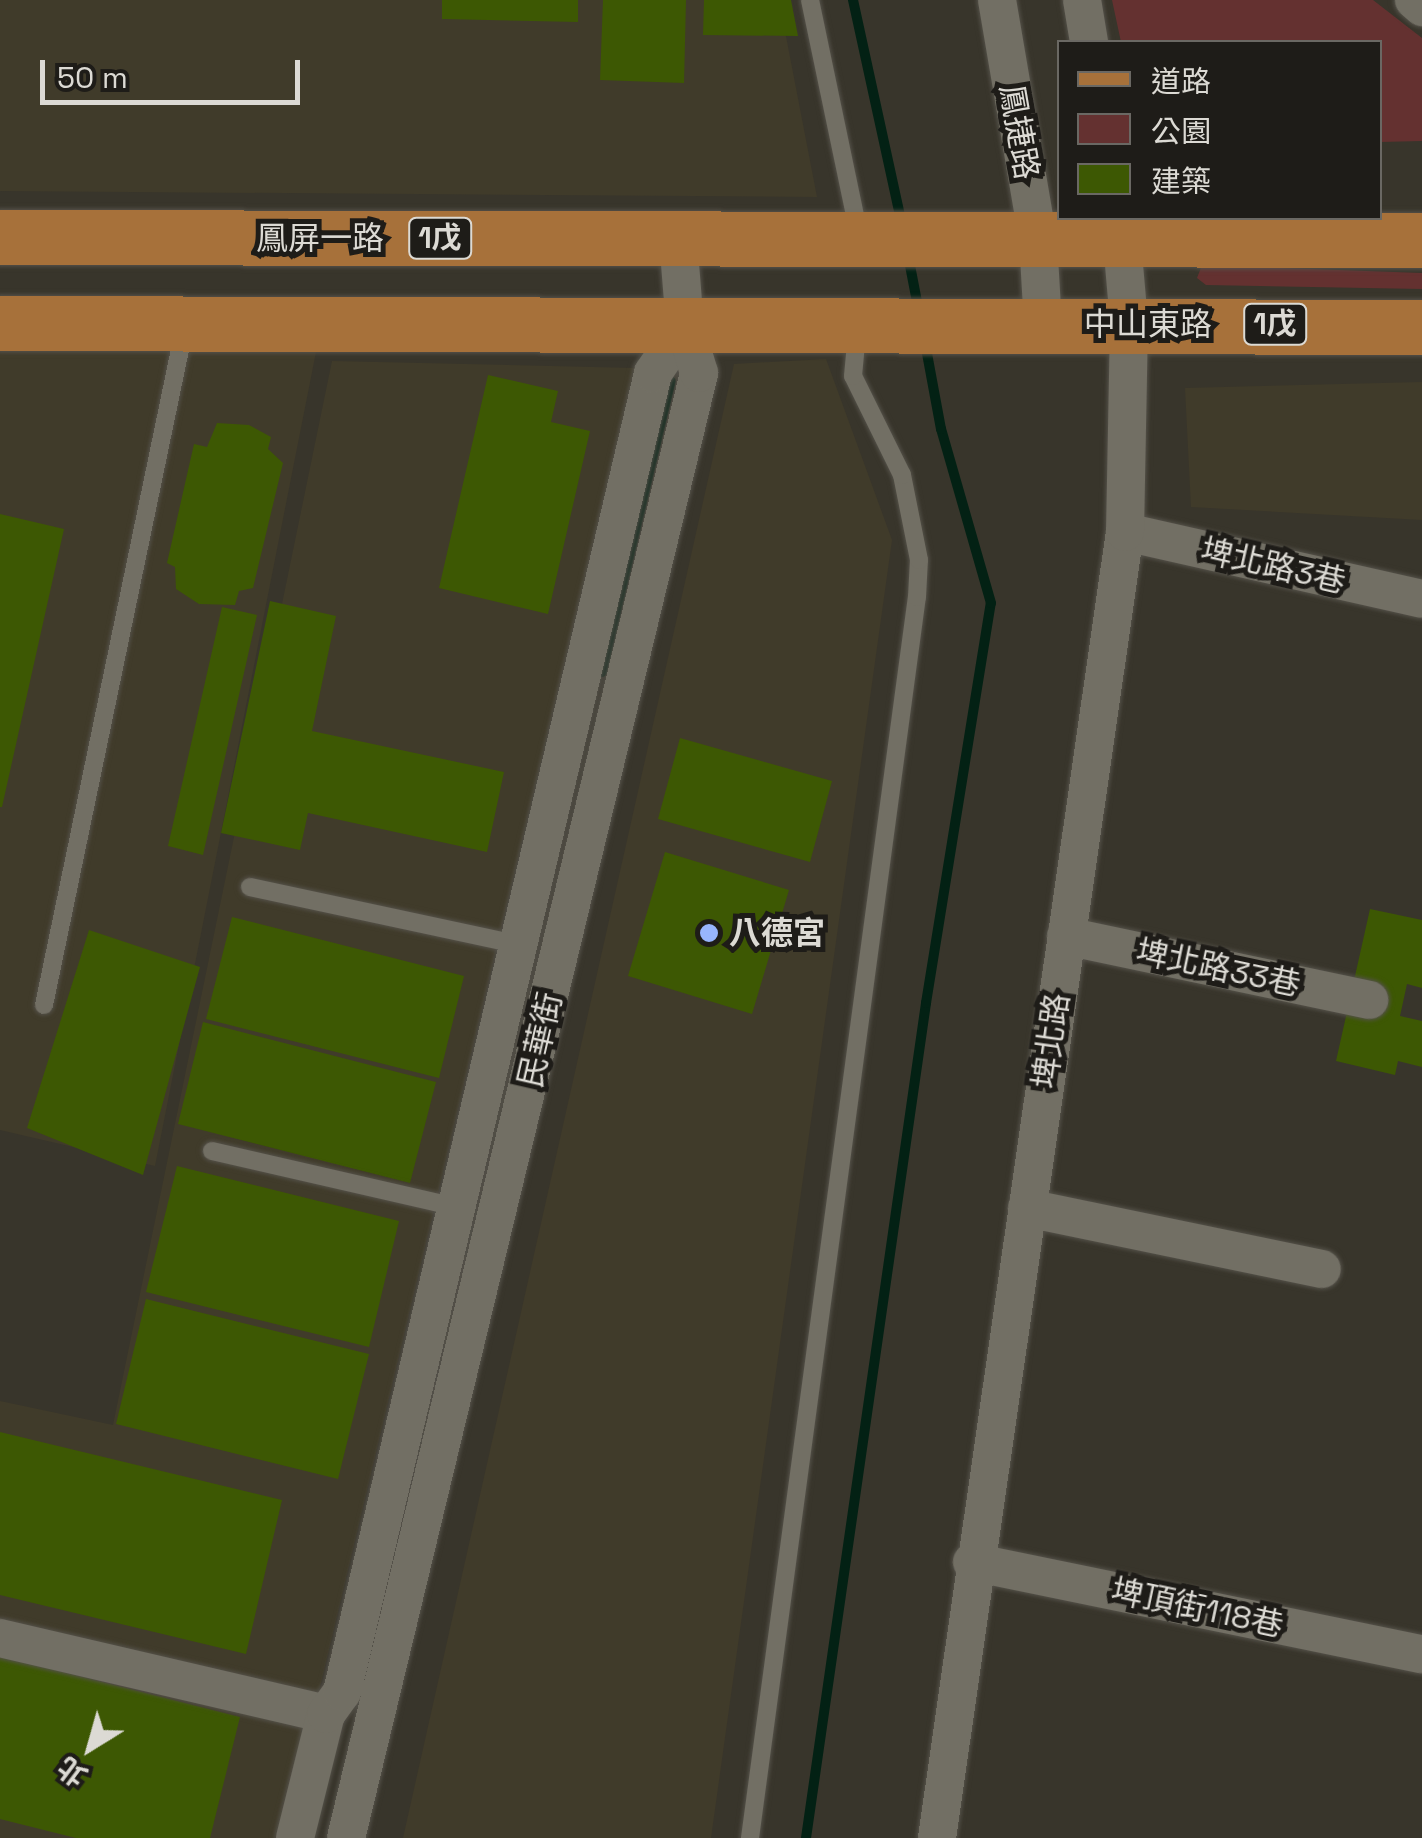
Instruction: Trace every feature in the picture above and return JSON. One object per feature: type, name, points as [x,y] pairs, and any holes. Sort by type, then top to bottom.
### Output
[{"type":"main road","name":"1戊","points":[[870,240],[1014,239],[1122,230],[1422,240]]},
{"type":"main road","name":"鳳屏一路","points":[[0,237],[870,240]]},
{"type":"main road","name":"中山東路","points":[[1018,325],[1129,322],[1422,327]]},
{"type":"main road","name":"1戊","points":[[0,323],[1018,325]]},
{"type":"street","name":"鳳捷路","points":[[996,0],[1018,325]]},
{"type":"street","points":[[1082,0],[1089,40]]},
{"type":"street","points":[[1414,0],[1422,7]]},
{"type":"street","name":"埤北路","points":[[937,1838],[972,1562],[1125,532],[1129,322],[1122,230]]},
{"type":"street","name":"民華街","points":[[346,1838],[699,373],[686,326],[678,239]]},
{"type":"street","points":[[295,1838],[326,1714],[342,1692],[452,1206],[653,373],[686,326]]},
{"type":"street","name":"埤北路3巷","points":[[1125,532],[1422,600]]},
{"type":"street","name":"埤北路33巷","points":[[1066,936],[1369,1000]]},
{"type":"street","points":[[1027,1208],[1322,1269]]},
{"type":"street","name":"埤頂街118巷","points":[[972,1562],[1422,1654]]},
{"type":"street","points":[[0,1638],[326,1714]]},
{"type":"lane","points":[[810,0],[870,240]]},
{"type":"lane","points":[[44,1006],[185,324]]},
{"type":"lane","points":[[750,1838],[917,597],[918,560],[902,475],[853,376],[866,326]]},
{"type":"lane","points":[[250,887],[517,944]]},
{"type":"lane","points":[[212,1151],[452,1206]]},
{"type":"shaded area","points":[[0,0],[779,0],[817,197],[0,191]]},
{"type":"shaded area","points":[[0,346],[316,352],[155,1166],[0,1130]]},
{"type":"shaded area","points":[[826,359],[892,540],[711,1838],[403,1838],[734,364]]},
{"type":"shaded area","points":[[332,361],[635,368],[284,1838],[0,1838],[0,1401],[113,1425]]},
{"type":"shaded area","points":[[1422,382],[1422,520],[1191,507],[1185,388]]},
{"type":"green space","points":[[1112,0],[1373,0],[1422,38],[1422,141],[1382,142],[1382,40],[1121,40]]},
{"type":"green space","points":[[1202,265],[1422,273],[1422,289],[1206,285],[1197,278]]},
{"type":"building","points":[[442,0],[578,0],[578,22],[442,19]]},
{"type":"building","points":[[603,0],[686,0],[684,83],[600,80]]},
{"type":"building","points":[[704,0],[791,0],[798,36],[703,35]]},
{"type":"building","points":[[488,375],[558,391],[551,422],[590,431],[548,614],[439,588]]},
{"type":"building","points":[[217,423],[249,425],[271,437],[268,449],[283,463],[253,588],[239,591],[235,605],[199,604],[176,589],[175,567],[167,563],[194,444],[207,447]]},
{"type":"building","points":[[0,514],[64,529],[2,807],[0,807]]},
{"type":"building","points":[[270,601],[336,616],[312,731],[504,772],[487,852],[308,813],[300,850],[221,833]]},
{"type":"building","points":[[222,607],[257,615],[203,855],[168,846]]},
{"type":"building","points":[[680,738],[832,781],[810,862],[658,819]]},
{"type":"building","name":"八德宮","points":[[665,852],[789,890],[752,1014],[628,976]]},
{"type":"building","points":[[1370,909],[1422,920],[1422,988],[1407,984],[1400,1016],[1422,1021],[1422,1067],[1398,1061],[1395,1075],[1336,1061]]},
{"type":"building","points":[[232,917],[464,976],[439,1078],[206,1019]]},
{"type":"building","points":[[89,930],[200,967],[143,1175],[27,1128]]},
{"type":"building","points":[[203,1022],[436,1082],[410,1183],[178,1124]]},
{"type":"building","points":[[177,1166],[399,1221],[369,1347],[146,1292]]},
{"type":"building","points":[[146,1299],[369,1354],[338,1479],[116,1424]]},
{"type":"building","points":[[0,1432],[282,1500],[246,1654],[0,1595]]},
{"type":"building","points":[[0,1656],[240,1717],[210,1838],[76,1838],[0,1819]]},
{"type":"waterway","points":[[853,0],[902,224]]},
{"type":"waterway","points":[[908,255],[918,307]]},
{"type":"waterway","points":[[806,1838],[926,1003],[991,603],[941,429],[925,343]]},
{"type":"waterway","points":[[602,672],[671,381]]},
{"type":"place","name":"八德宮","points":[[709,933]]}]
